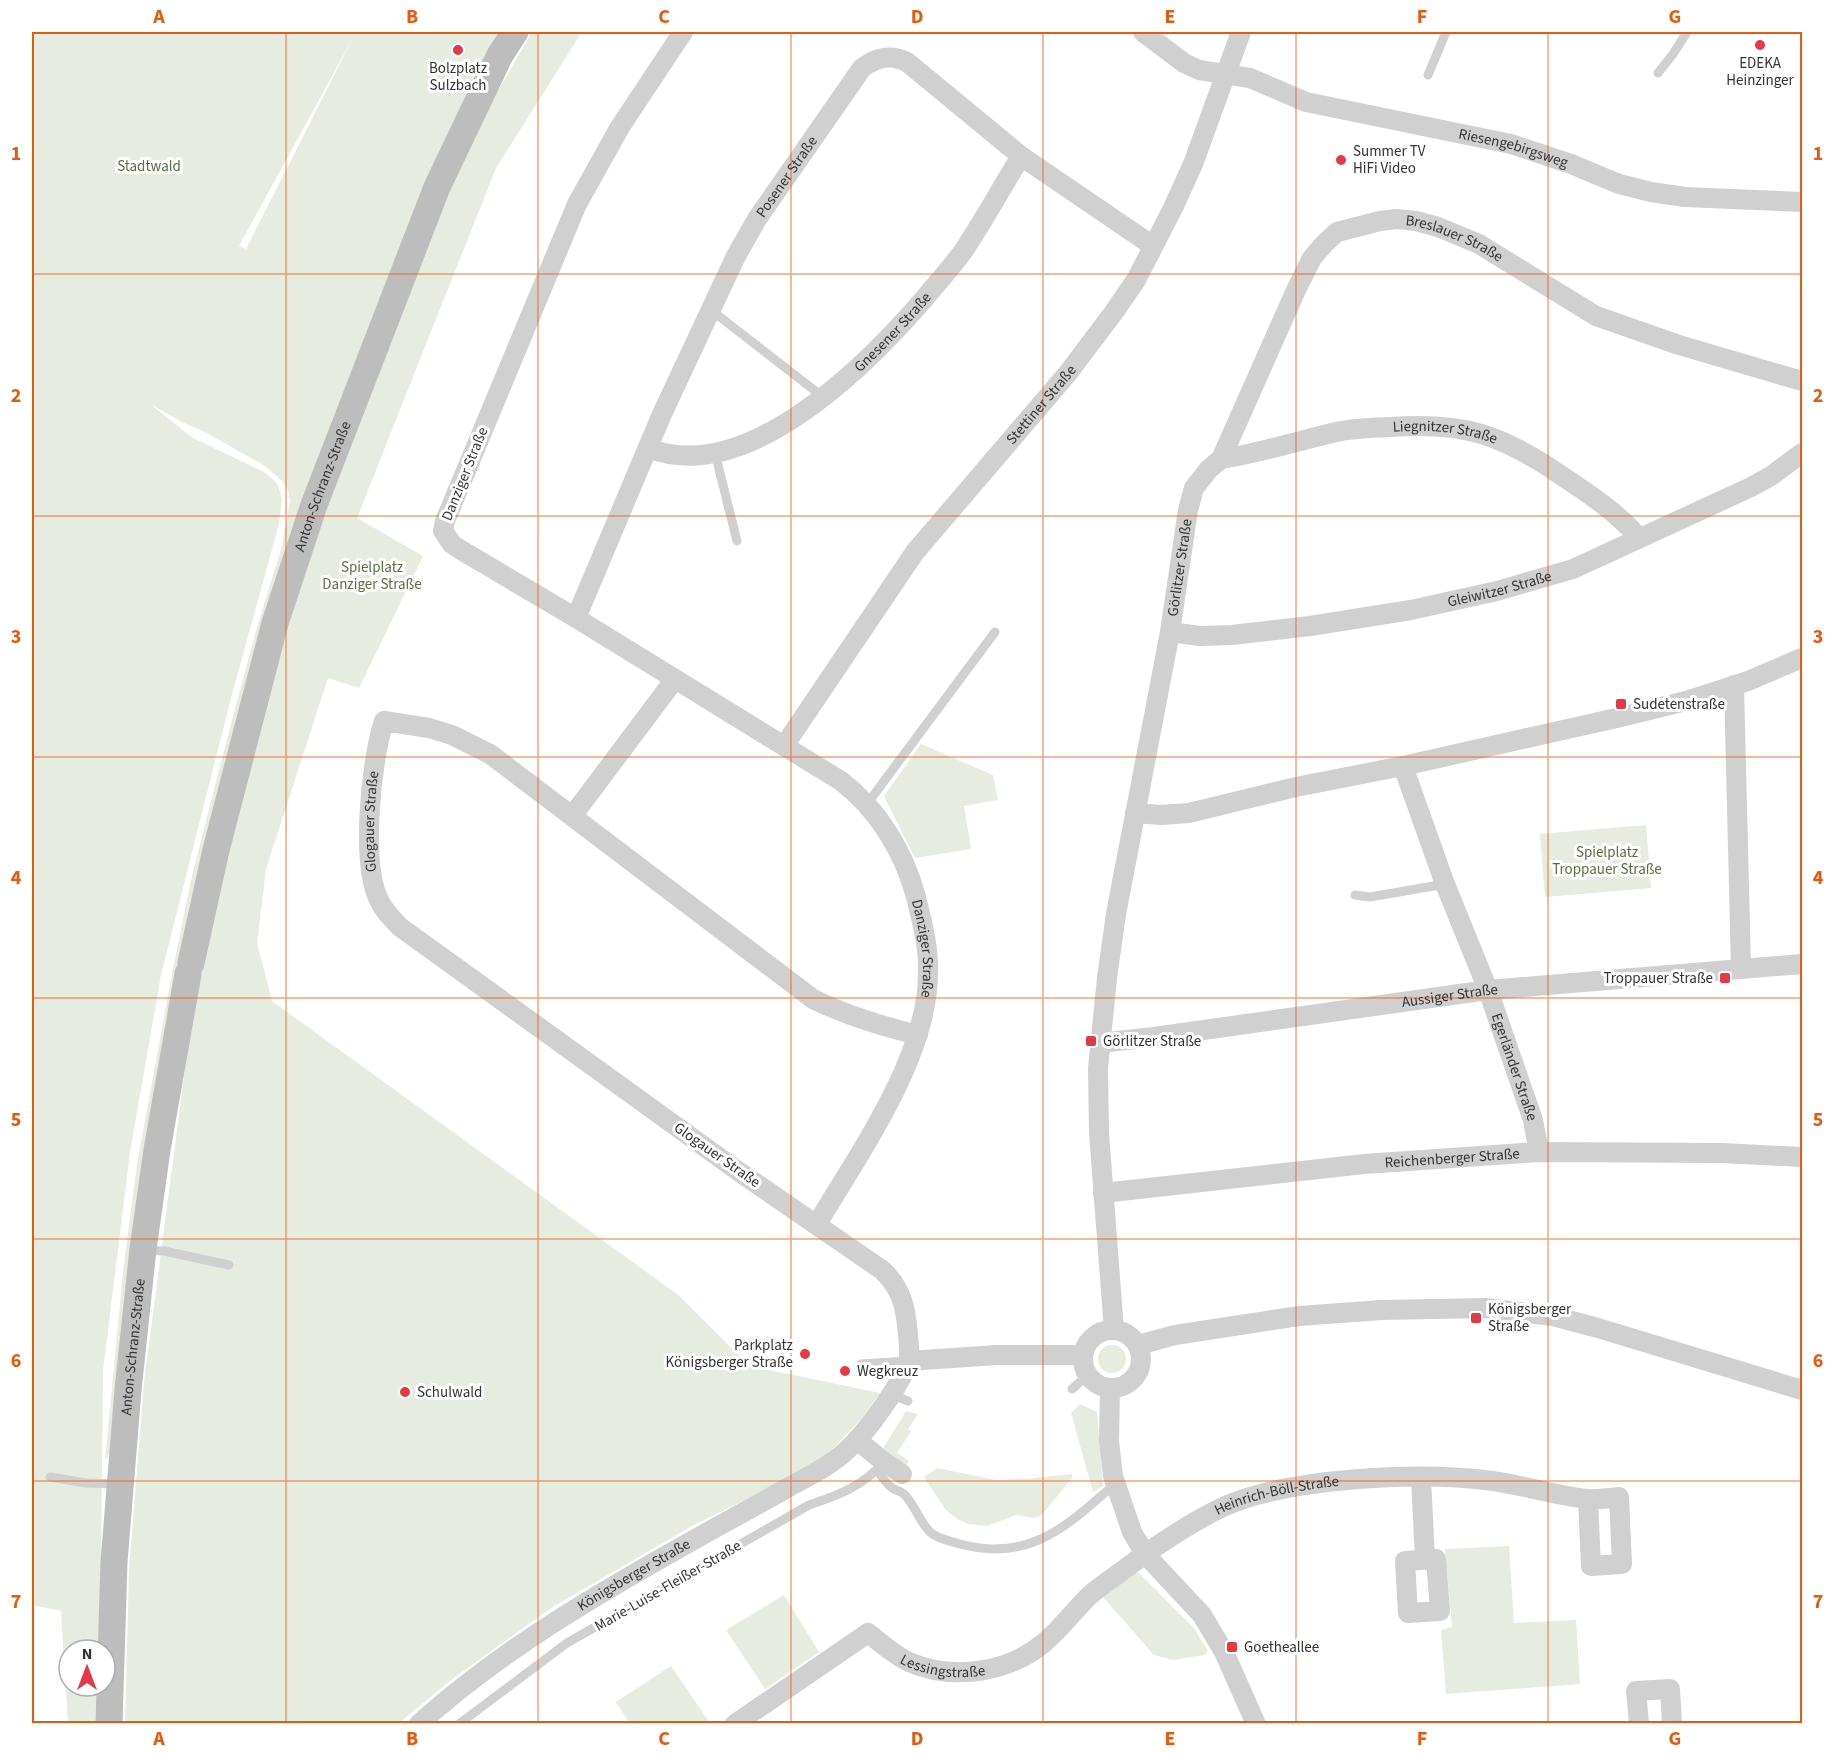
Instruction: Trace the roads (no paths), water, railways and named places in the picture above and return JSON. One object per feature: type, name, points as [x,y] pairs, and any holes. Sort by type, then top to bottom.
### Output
[{"type":"main road","name":"Anton-Schranz-Straße","points":[[109,1724],[119,1485],[143,1249],[157,1150],[190,969],[216,850],[275,623],[314,505],[437,187],[500,55],[516,32]]},
{"type":"street","name":"Danziger Straße","points":[[683,32],[620,127],[577,204],[445,521],[443,531],[452,544],[841,781],[867,804],[896,847],[912,882],[927,947],[928,974],[925,1006],[918,1035],[892,1096],[817,1224]]},
{"type":"street","points":[[1143,32],[1184,63],[1199,70],[1226,75]]},
{"type":"street","name":"Stettiner Straße","points":[[784,746],[915,552],[1068,373],[1136,280],[1193,164],[1241,32]]},
{"type":"street","name":"Posener Straße","points":[[576,618],[648,448],[736,256],[757,219],[862,68],[873,60],[896,57],[907,62],[1021,156],[1153,246]]},
{"type":"street","name":"Riesengebirgsweg","points":[[1226,75],[1265,83],[1306,102],[1510,144],[1571,164],[1618,184],[1651,192],[1685,197],[1803,202]]},
{"type":"street","name":"Gnesener Straße","points":[[648,448],[664,455],[682,457],[734,448],[773,430],[848,378],[894,333],[963,251],[1021,156]]},
{"type":"street","name":"Breslauer Straße","points":[[1221,459],[1312,258],[1337,232],[1388,220],[1416,221],[1479,244],[1596,316],[1632,330],[1803,381]]},
{"type":"street","name":"Liegnitzer Straße","points":[[1221,459],[1249,455],[1338,432],[1368,428],[1430,425],[1466,429],[1508,443],[1540,461],[1596,499],[1639,538]]},
{"type":"street","name":"Gleiwitzer Straße","points":[[1170,632],[1200,636],[1242,634],[1360,619],[1497,591],[1573,569],[1751,487],[1803,453]]},
{"type":"street","name":"Görlitzer Straße","points":[[1114,1330],[1099,1133],[1099,1042],[1116,914],[1170,632],[1190,499],[1201,478],[1221,459]]},
{"type":"street","points":[[1135,813],[1161,815],[1189,813],[1296,787],[1403,766],[1632,714],[1686,701],[1803,658]]},
{"type":"street","points":[[573,815],[675,679]]},
{"type":"street","points":[[1734,685],[1740,968]]},
{"type":"street","name":"Glogauer Straße","points":[[908,1361],[909,1341],[904,1304],[896,1286],[882,1270],[738,1171],[400,927],[380,902],[372,873],[370,802],[375,754],[384,721],[429,728],[474,745],[490,754],[813,999],[842,1014],[875,1025],[918,1035]]},
{"type":"street","name":"Egerländer Straße","points":[[1403,766],[1445,884],[1488,990],[1533,1120],[1539,1152]]},
{"type":"street","name":"Aussiger Straße","points":[[1099,1042],[1154,1037],[1488,990],[1803,964]]},
{"type":"street","name":"Reichenberger Straße","points":[[1103,1193],[1364,1164],[1539,1152],[1722,1152],[1803,1158]]},
{"type":"street","points":[[1138,1346],[1175,1335],[1299,1316],[1382,1310],[1485,1308],[1553,1316],[1803,1390]]},
{"type":"street","points":[[1114,1330],[1126,1334],[1138,1346],[1141,1361],[1137,1373],[1123,1386],[1110,1388],[1094,1382],[1088,1375],[1083,1355],[1085,1347],[1097,1334],[1114,1330]]},
{"type":"street","points":[[908,1361],[997,1355],[1083,1355]]},
{"type":"street","name":"Königsberger Straße","points":[[419,1724],[463,1686],[559,1620],[633,1575],[815,1473],[845,1452],[899,1398],[908,1361]]},
{"type":"street","points":[[1110,1388],[1109,1441],[1115,1484],[1132,1532],[1145,1554],[1202,1615],[1224,1652],[1256,1724]]},
{"type":"street","points":[[857,1440],[880,1466],[902,1474]]},
{"type":"street","points":[[1421,1478],[1425,1560]]},
{"type":"street","name":"Heinrich-Böll-Straße","points":[[1145,1554],[1211,1513],[1235,1502],[1263,1494],[1340,1482],[1461,1478],[1506,1483],[1588,1499]]},
{"type":"street","name":"Lessingstraße","points":[[735,1724],[868,1633],[906,1661],[942,1671],[979,1671],[1011,1663],[1043,1643],[1090,1596],[1145,1554]]},
{"type":"street","points":[[1639,1724],[1636,1691],[1670,1689],[1672,1724]]},
{"type":"lane","points":[[1428,75],[1446,32]]},
{"type":"lane","points":[[1658,73],[1687,32]]},
{"type":"lane","points":[[711,310],[823,397]]},
{"type":"lane","points":[[715,453],[737,540]]},
{"type":"lane","points":[[867,804],[995,632]]},
{"type":"lane","points":[[1354,895],[1370,897],[1445,884]]},
{"type":"lane","points":[[143,1249],[164,1251],[229,1265]]},
{"type":"lane","points":[[861,1364],[908,1361]]},
{"type":"lane","points":[[1072,1389],[1088,1375]]},
{"type":"lane","points":[[880,1466],[893,1488],[902,1492],[931,1533],[944,1540],[1000,1549],[1025,1545],[1048,1537],[1067,1525],[1115,1484]]},
{"type":"lane","name":"Marie-Luise-Fleißer-Straße","points":[[459,1724],[567,1642],[809,1505],[851,1490],[880,1466]]},
{"type":"lane","points":[[50,1477],[86,1483],[119,1485]]},
{"type":"place","name":"EDEKA Heinzinger","points":[[1760,45]]},
{"type":"place","name":"Bolzplatz Sulzbach","points":[[458,50]]},
{"type":"place","name":"Summer TV HiFi Video","points":[[1341,160]]},
{"type":"place","name":"Sudetenstraße","points":[[1621,704]]},
{"type":"place","name":"Troppauer Straße","points":[[1725,978]]},
{"type":"place","name":"Görlitzer Straße","points":[[1091,1041]]},
{"type":"place","name":"Königsberger Straße","points":[[1476,1318]]},
{"type":"place","name":"Parkplatz Königsberger Straße","points":[[805,1354]]},
{"type":"place","name":"Wegkreuz","points":[[845,1371]]},
{"type":"place","name":"Schulwald","points":[[405,1392]]},
{"type":"place","name":"Goetheallee","points":[[1232,1647]]},
{"type":"park label","name":"Stadtwald","points":[[149,166]]},
{"type":"park label","name":"Spielplatz Danziger Straße","points":[[372,576]]},
{"type":"park label","name":"Spielplatz Troppauer Straße","points":[[1607,860]]}]
